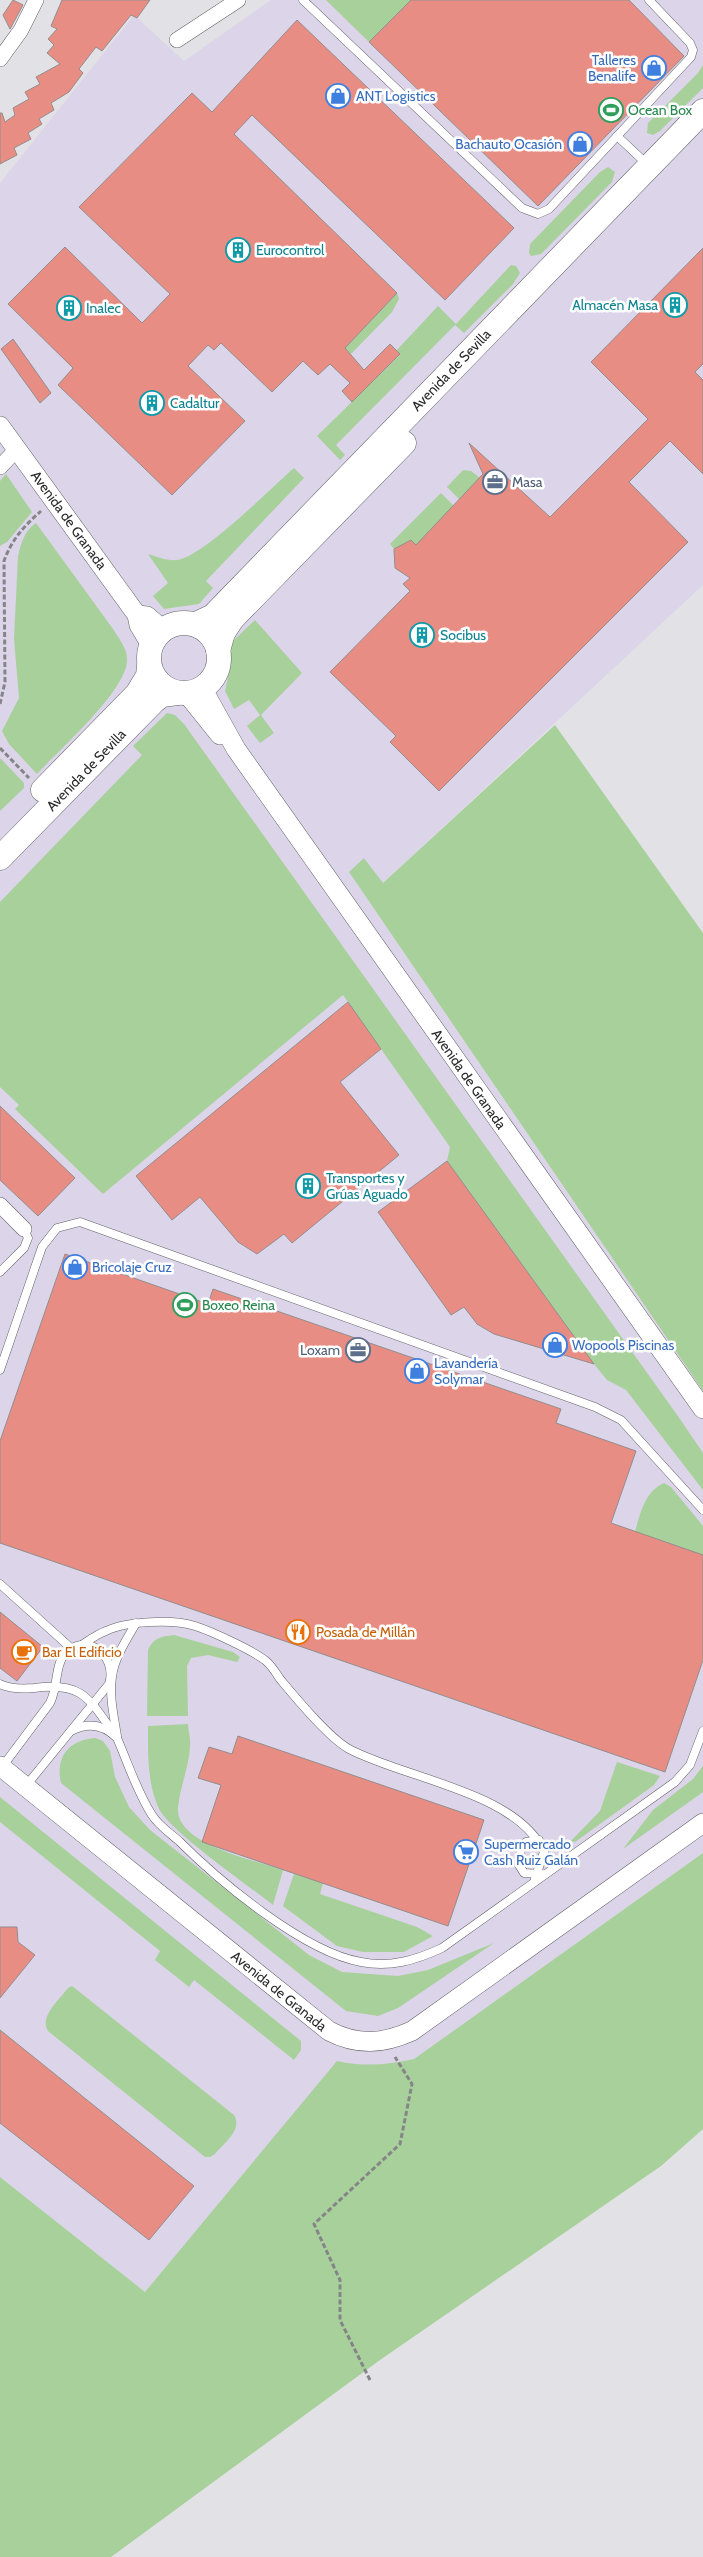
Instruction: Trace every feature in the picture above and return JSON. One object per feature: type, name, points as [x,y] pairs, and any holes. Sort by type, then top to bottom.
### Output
[{"type":"main road","name":"Avenida de Sevilla","points":[[196,624],[213,616],[703,111]]},
{"type":"main road","name":"Avenida de Sevilla","points":[[218,650],[223,633],[232,619],[703,134]]},
{"type":"main road","points":[[178,623],[196,624],[210,634],[218,650],[217,670],[212,679],[188,692],[159,684],[154,647],[178,623]]},
{"type":"main road","name":"Avenida de Sevilla","points":[[0,835],[137,694],[148,676],[154,647]]},
{"type":"main road","name":"Avenida de Sevilla","points":[[0,858],[154,701],[162,695],[188,692]]},
{"type":"street","points":[[0,59],[21,30],[36,0]]},
{"type":"street","points":[[177,40],[238,0]]},
{"type":"street","name":"Avenida de Granada","points":[[0,426],[55,499],[137,615],[147,616],[154,647]]},
{"type":"street","points":[[0,467],[17,449]]},
{"type":"street","name":"Avenida de Granada","points":[[188,692],[215,731],[236,749],[703,1409]]},
{"type":"street","points":[[0,1205],[24,1229]]},
{"type":"street","name":"Avenida de Granada","points":[[1,1767],[329,2031],[356,2041],[385,2041],[412,2031],[703,1823]]},
{"type":"lane","points":[[303,0],[527,212],[538,214],[549,209],[618,136],[692,53],[690,43],[649,0]]},
{"type":"lane","points":[[618,136],[649,166]]},
{"type":"lane","points":[[0,1370],[42,1247],[57,1228],[80,1222],[595,1407],[621,1420],[703,1510]]},
{"type":"lane","points":[[0,1272],[24,1248],[28,1238],[24,1229]]},
{"type":"lane","points":[[0,1584],[76,1648],[96,1648],[109,1660],[117,1738]]},
{"type":"lane","points":[[25,1787],[109,1684],[124,1642],[136,1623]]},
{"type":"lane","points":[[1,1767],[50,1702],[57,1685],[60,1661],[76,1648],[106,1630],[136,1623],[194,1626],[244,1648],[266,1661],[310,1713],[348,1748],[490,1802],[525,1824],[539,1840],[544,1852],[538,1875],[530,1884]]},
{"type":"lane","points":[[0,1684],[7,1688],[57,1685],[78,1691],[94,1704],[117,1738],[152,1816],[205,1866],[294,1934],[326,1952],[361,1962],[391,1965],[418,1960],[442,1948],[675,1782],[690,1765],[703,1731]]},
{"type":"lane","points":[[71,1731],[90,1725],[110,1731],[117,1738]]},
{"type":"lane","points":[[539,1840],[526,1842],[522,1848],[519,1865],[524,1872],[538,1875],[547,1873]]},
{"type":"path","points":[[0,704],[5,682],[4,561],[18,533],[55,499]]},
{"type":"path","points":[[0,748],[42,792]]},
{"type":"path","points":[[370,2380],[340,2320],[340,2280],[314,2224],[400,2144],[412,2084],[385,2041]]},
{"type":"shaded area","points":[[271,0],[703,0],[703,585],[383,883],[349,872],[703,1391],[703,1853],[414,2059],[384,2065],[360,2066],[337,2062],[145,2292],[0,2177],[0,183],[134,15],[184,61]]},
{"type":"green space","points":[[326,0],[411,0],[369,42]]},
{"type":"green space","points":[[703,65],[703,88],[660,131],[653,135],[647,133],[648,123],[698,73]]},
{"type":"green space","points":[[608,167],[615,172],[612,182],[541,254],[531,256],[529,253],[530,244],[600,172]]},
{"type":"green space","points":[[511,265],[516,266],[520,273],[513,284],[464,333],[455,325],[336,445],[345,455],[340,460],[317,436],[400,355],[396,351],[438,306],[456,324]]},
{"type":"green space","points":[[397,293],[399,299],[392,312],[351,354],[345,348]]},
{"type":"green space","points":[[294,468],[304,478],[206,581],[213,588],[199,604],[164,609],[153,596],[168,583],[148,554],[162,559],[173,560],[189,556],[219,535]]},
{"type":"green space","points":[[463,470],[471,471],[480,478],[459,499],[447,487]]},
{"type":"green space","points":[[6,474],[32,512],[7,542],[0,546],[0,481]]},
{"type":"green space","points":[[441,493],[454,506],[422,550],[411,540],[394,549],[390,544]]},
{"type":"green space","points":[[36,523],[113,629],[125,648],[127,657],[124,673],[104,704],[37,774],[9,744],[2,731],[19,698],[14,639],[18,556],[26,533]]},
{"type":"green space","points":[[255,620],[302,673],[261,715],[274,733],[260,743],[247,726],[260,715],[249,700],[234,709],[225,691],[231,664],[233,641]]},
{"type":"green space","points":[[167,713],[175,715],[184,724],[680,1419],[703,1453],[703,1490],[626,1390],[607,1380],[594,1364],[447,1161],[450,1147],[343,995],[103,1194],[15,1109],[19,1105],[0,1087],[0,902],[142,755],[133,746]]},
{"type":"green space","points":[[555,725],[703,933],[703,1391],[349,872],[364,858],[383,883]]},
{"type":"green space","points":[[0,758],[24,783],[24,788],[0,811]]},
{"type":"green space","points":[[664,1483],[671,1487],[703,1526],[703,1555],[635,1532],[641,1511],[648,1497]]},
{"type":"green space","points":[[174,1635],[233,1652],[240,1657],[237,1662],[208,1655],[191,1658],[187,1666],[188,1716],[147,1716],[148,1650],[155,1640]]},
{"type":"green space","points":[[188,1724],[190,1747],[178,1807],[180,1820],[189,1831],[202,1841],[218,1849],[283,1870],[273,1905],[178,1831],[159,1809],[150,1779],[148,1726]]},
{"type":"green space","points":[[95,1738],[103,1741],[110,1751],[115,1777],[129,1807],[150,1830],[309,1955],[342,1972],[398,1976],[428,1970],[494,1943],[398,2008],[378,2016],[346,2011],[61,1783],[60,1765],[66,1751],[78,1742]]},
{"type":"green space","points":[[617,1762],[660,1776],[654,1785],[575,1842],[571,1841],[600,1811]]},
{"type":"green space","points":[[703,1766],[703,1792],[623,1849],[653,1810],[693,1779]]},
{"type":"green space","points":[[0,1797],[301,2041],[301,2050],[294,2060],[194,1980],[189,1987],[155,1960],[160,1951],[0,1822]]},
{"type":"green space","points":[[703,1853],[703,2129],[661,2166],[380,2360],[111,2557],[0,2557],[0,2177],[145,2292],[337,2061],[376,2064],[414,2059]]},
{"type":"green space","points":[[294,1874],[323,1883],[320,1894],[417,1927],[433,1936],[404,1952],[363,1952],[337,1946],[283,1906]]},
{"type":"green space","points":[[72,1986],[234,2115],[236,2126],[234,2131],[215,2154],[205,2157],[48,2031],[46,2020],[48,2014],[55,2003]]},
{"type":"building","points":[[13,0],[23,5],[10,29],[3,15]]},
{"type":"building","points":[[62,0],[150,0],[137,18],[131,15],[102,51],[96,47],[79,69],[83,73],[69,92],[51,103],[54,110],[39,119],[42,124],[28,133],[31,139],[14,148],[17,155],[0,164],[0,113],[2,113],[5,122],[15,115],[13,108],[29,99],[25,92],[40,84],[36,77],[60,64],[47,53],[54,45],[48,39],[57,29],[51,26]]},
{"type":"building","points":[[411,0],[629,0],[684,56],[538,206],[369,42]]},
{"type":"building","points":[[297,20],[514,228],[445,300],[252,115],[234,134],[397,293],[345,348],[364,370],[390,344],[400,354],[352,402],[342,391],[350,383],[330,364],[318,375],[303,361],[272,392],[221,343],[214,350],[208,345],[188,366],[245,421],[172,495],[58,385],[73,368],[8,304],[65,247],[142,323],[170,294],[79,207],[192,93],[212,112]]},
{"type":"building","points":[[703,248],[703,364],[695,372],[703,380],[703,474],[670,441],[629,482],[688,542],[439,791],[390,742],[396,736],[330,672],[410,591],[403,584],[410,578],[395,568],[394,549],[411,540],[416,545],[483,474],[469,443],[550,517],[648,419],[591,362]]},
{"type":"building","points":[[13,339],[51,393],[40,403],[1,349]]},
{"type":"building","points":[[348,1002],[381,1049],[340,1082],[399,1155],[292,1243],[284,1234],[257,1254],[238,1242],[200,1197],[172,1220],[136,1176]]},
{"type":"building","points":[[0,1106],[75,1178],[38,1216],[0,1180]]},
{"type":"building","points":[[447,1161],[594,1364],[494,1334],[477,1324],[464,1307],[451,1315],[378,1212]]},
{"type":"building","points":[[65,1254],[208,1304],[213,1289],[561,1409],[556,1423],[636,1451],[611,1523],[703,1555],[703,1660],[665,1772],[0,1543],[0,1441]]},
{"type":"building","points":[[0,1612],[43,1647],[17,1681],[0,1668]]},
{"type":"building","points":[[238,1736],[484,1820],[448,1926],[202,1842],[221,1785],[198,1778],[209,1747],[232,1754]]},
{"type":"building","points":[[0,1927],[17,1927],[18,1942],[35,1955],[0,1998]]},
{"type":"building","points":[[0,2030],[194,2186],[149,2240],[0,2123]]},
{"type":"place","name":"Talleres Benalife","points":[[654,68]]},
{"type":"place","name":"ANT Logistics","points":[[338,96]]},
{"type":"place","name":"Ocean Box","points":[[611,110]]},
{"type":"place","name":"Bachauto Ocasión","points":[[580,144]]},
{"type":"place","name":"Eurocontrol","points":[[238,250]]},
{"type":"place","name":"Almacén Masa","points":[[675,305]]},
{"type":"place","name":"Inalec","points":[[69,308]]},
{"type":"place","name":"Cadaltur","points":[[152,403]]},
{"type":"place","name":"Masa","points":[[495,482]]},
{"type":"place","name":"Socibus","points":[[422,635]]},
{"type":"place","name":"Transportes y Grúas Aguado","points":[[308,1186]]},
{"type":"place","name":"Bricolaje Cruz","points":[[75,1267]]},
{"type":"place","name":"Boxeo Reina","points":[[185,1305]]},
{"type":"place","name":"Wopools Piscinas","points":[[555,1345]]},
{"type":"place","name":"Loxam","points":[[358,1350]]},
{"type":"place","name":"Lavandería Solymar","points":[[417,1371]]},
{"type":"place","name":"Posada de Millán","points":[[298,1632]]},
{"type":"place","name":"Bar El Edificio","points":[[24,1652]]},
{"type":"place","name":"Supermercado Cash Ruiz Galán","points":[[466,1852]]}]
